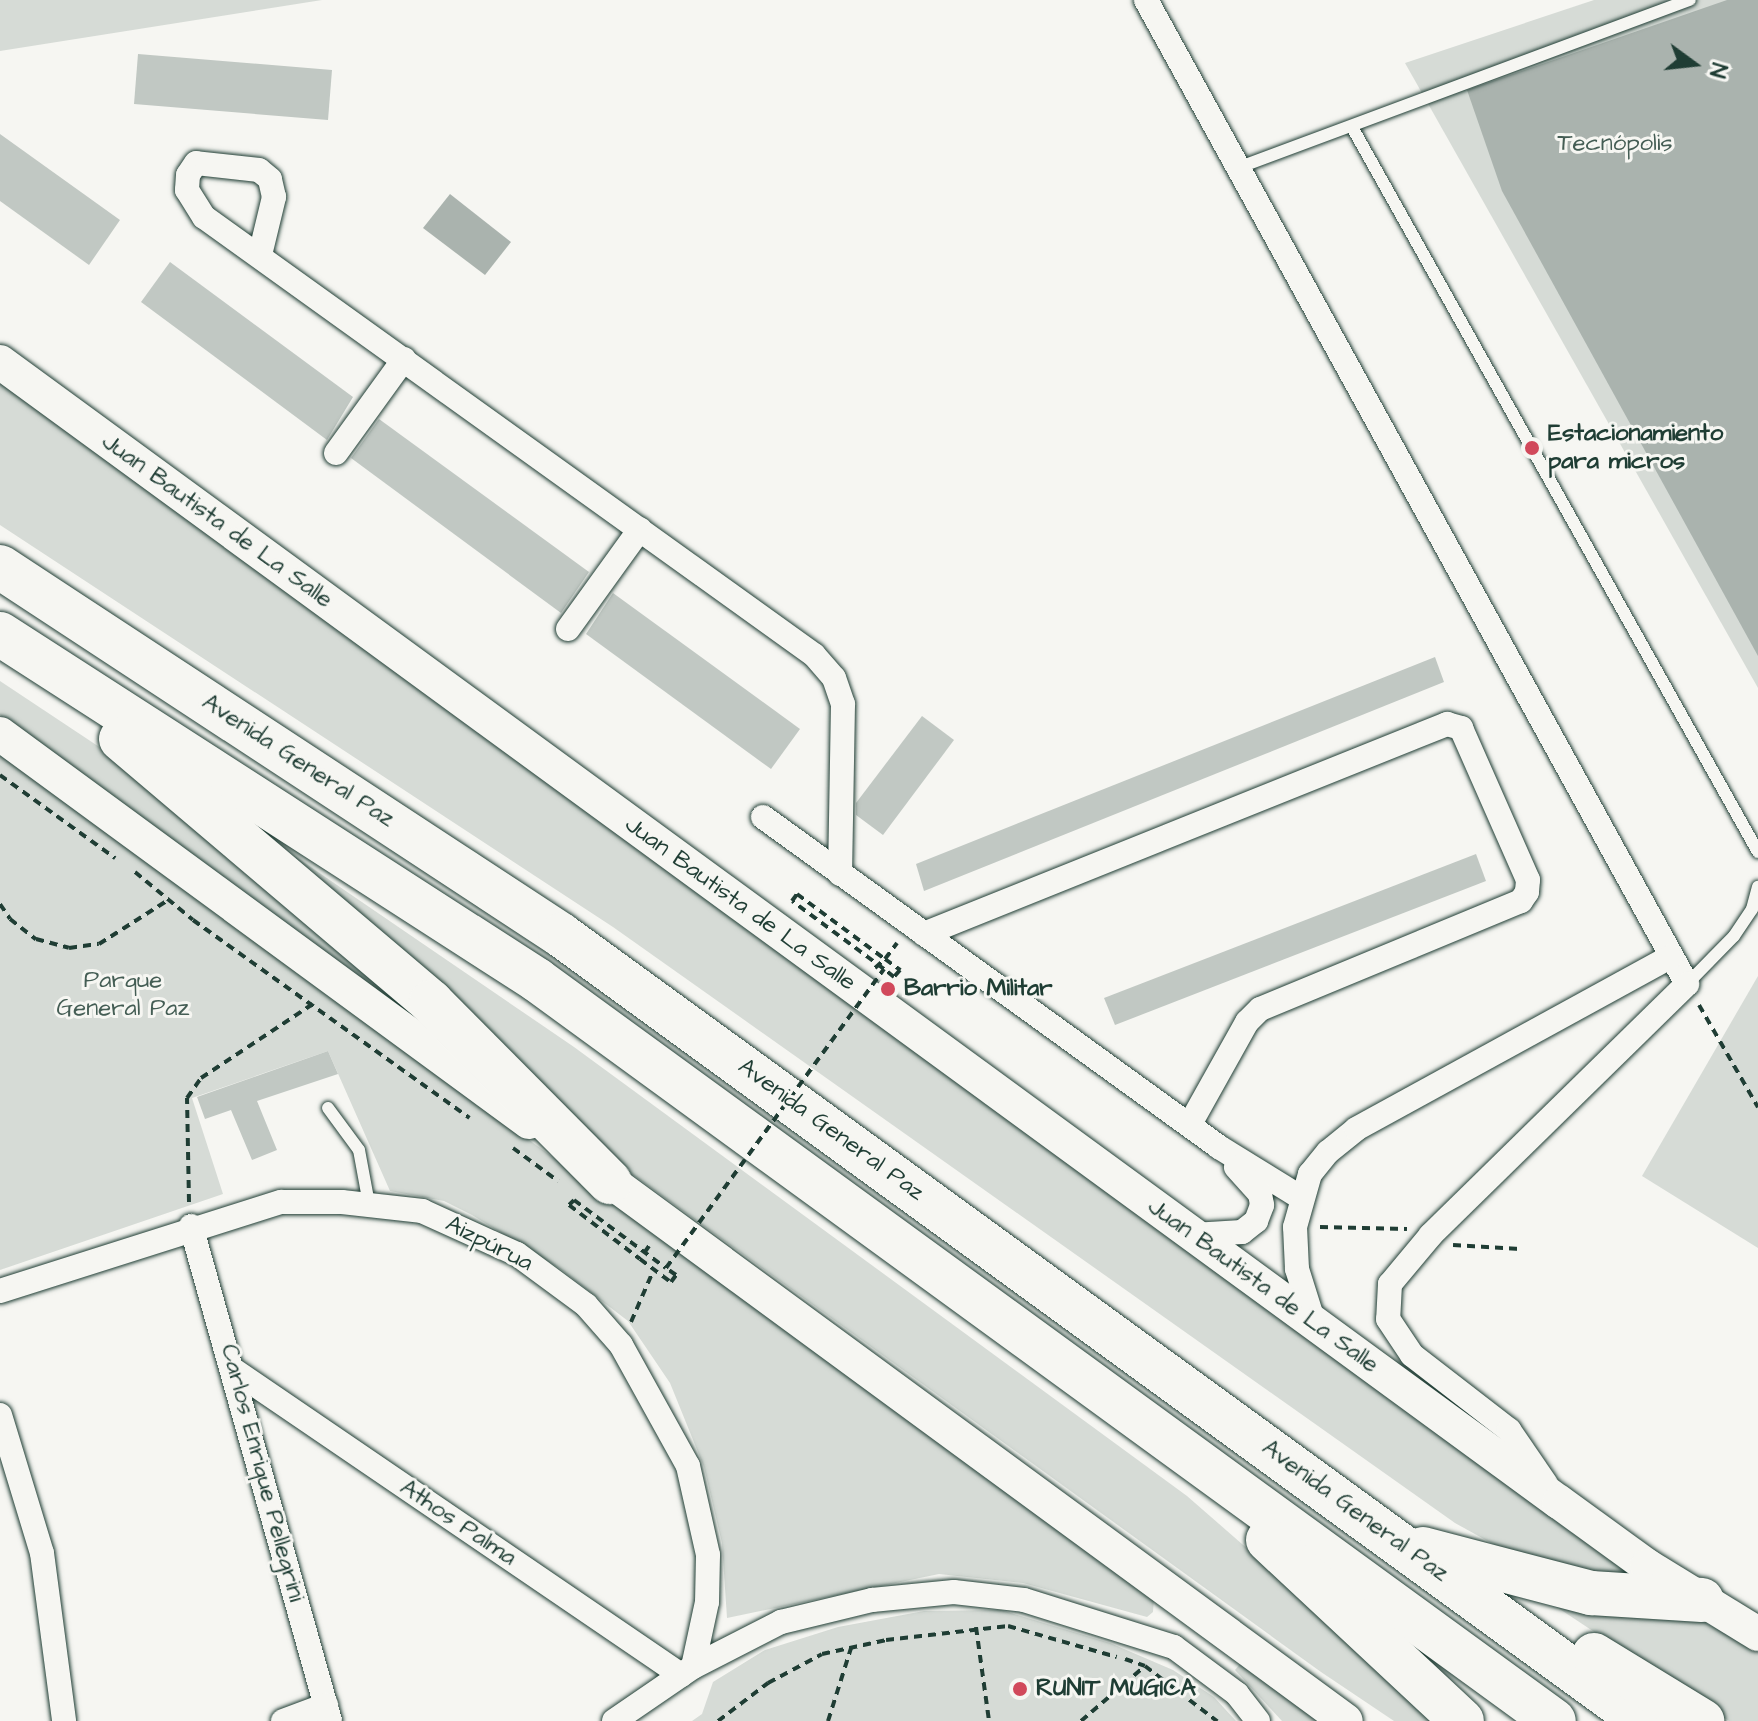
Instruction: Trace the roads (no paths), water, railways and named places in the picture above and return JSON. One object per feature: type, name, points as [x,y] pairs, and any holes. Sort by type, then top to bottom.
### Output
[{"type":"highway","name":"Avenida General Paz","points":[[0,567],[561,935],[1642,1721]]},
{"type":"highway","points":[[0,635],[431,1002],[610,1182]]},
{"type":"highway","points":[[0,635],[537,980],[1554,1721]]},
{"type":"highway","points":[[1164,1437],[1462,1721]]},
{"type":"highway","points":[[1398,1542],[1591,1593],[1709,1604]]},
{"type":"highway","points":[[1398,1542],[1702,1721]]},
{"type":"street","points":[[1146,0],[1687,984],[1431,1235],[1390,1284],[1388,1319],[1412,1355],[1509,1430],[1559,1502]]},
{"type":"street","points":[[260,255],[814,655],[834,678],[843,704],[845,736],[840,874]]},
{"type":"street","points":[[336,453],[404,359]]},
{"type":"street","name":"Juan Bautista de La Salle","points":[[0,362],[1559,1502],[1758,1634]]},
{"type":"street","points":[[568,629],[640,529]]},
{"type":"street","points":[[924,934],[1447,724],[1461,728],[1528,880],[1527,892],[1521,901],[1260,1009],[1247,1022],[1190,1124]]},
{"type":"street","points":[[0,734],[1332,1711]]},
{"type":"street","points":[[763,817],[1219,1147],[1300,1197]]},
{"type":"street","points":[[1314,1323],[1297,1269],[1295,1227],[1300,1197],[1328,1152],[1356,1129],[1670,957]]},
{"type":"street","points":[[1193,1235],[1242,1232],[1256,1221],[1262,1205],[1260,1194],[1219,1147]]},
{"type":"street","name":"Aizpúrua","points":[[0,1291],[191,1226],[281,1202],[369,1204],[422,1211],[517,1254],[586,1305],[621,1345],[667,1421],[702,1511],[707,1602],[687,1671]]},
{"type":"street","name":"Carlos Enrique Pellegrini","points":[[191,1226],[235,1371],[328,1713]]},
{"type":"street","name":"Athos Palma","points":[[235,1371],[687,1671]]},
{"type":"street","points":[[0,1415],[42,1553],[64,1721]]},
{"type":"street","points":[[614,1721],[687,1671],[781,1622],[872,1600],[954,1592],[1024,1600],[1174,1647],[1237,1694],[1258,1721]]},
{"type":"street","points":[[1174,1647],[1199,1615]]},
{"type":"street","points":[[283,1721],[328,1713]]},
{"type":"lane","points":[[1240,167],[1352,127],[1465,79],[1690,0]]},
{"type":"lane","points":[[1352,127],[1758,852]]},
{"type":"lane","points":[[1687,984],[1734,936],[1752,909],[1758,887]]},
{"type":"lane","points":[[328,1108],[359,1150],[369,1204]]},
{"type":"lane","points":[[1709,1604],[1758,1614]]},
{"type":"lane","points":[[1332,1711],[1354,1721]]},
{"type":"place","name":"Estacionamiento para micros","points":[[1532,448]]},
{"type":"place","name":"Barrio Militar","points":[[888,989]]},
{"type":"place","name":"RUNIT MUGICA","points":[[1020,1689]]},
{"type":"park label","name":"Tecnópolis","points":[[1615,144]]},
{"type":"park label","name":"Parque General Paz","points":[[123,995]]}]
